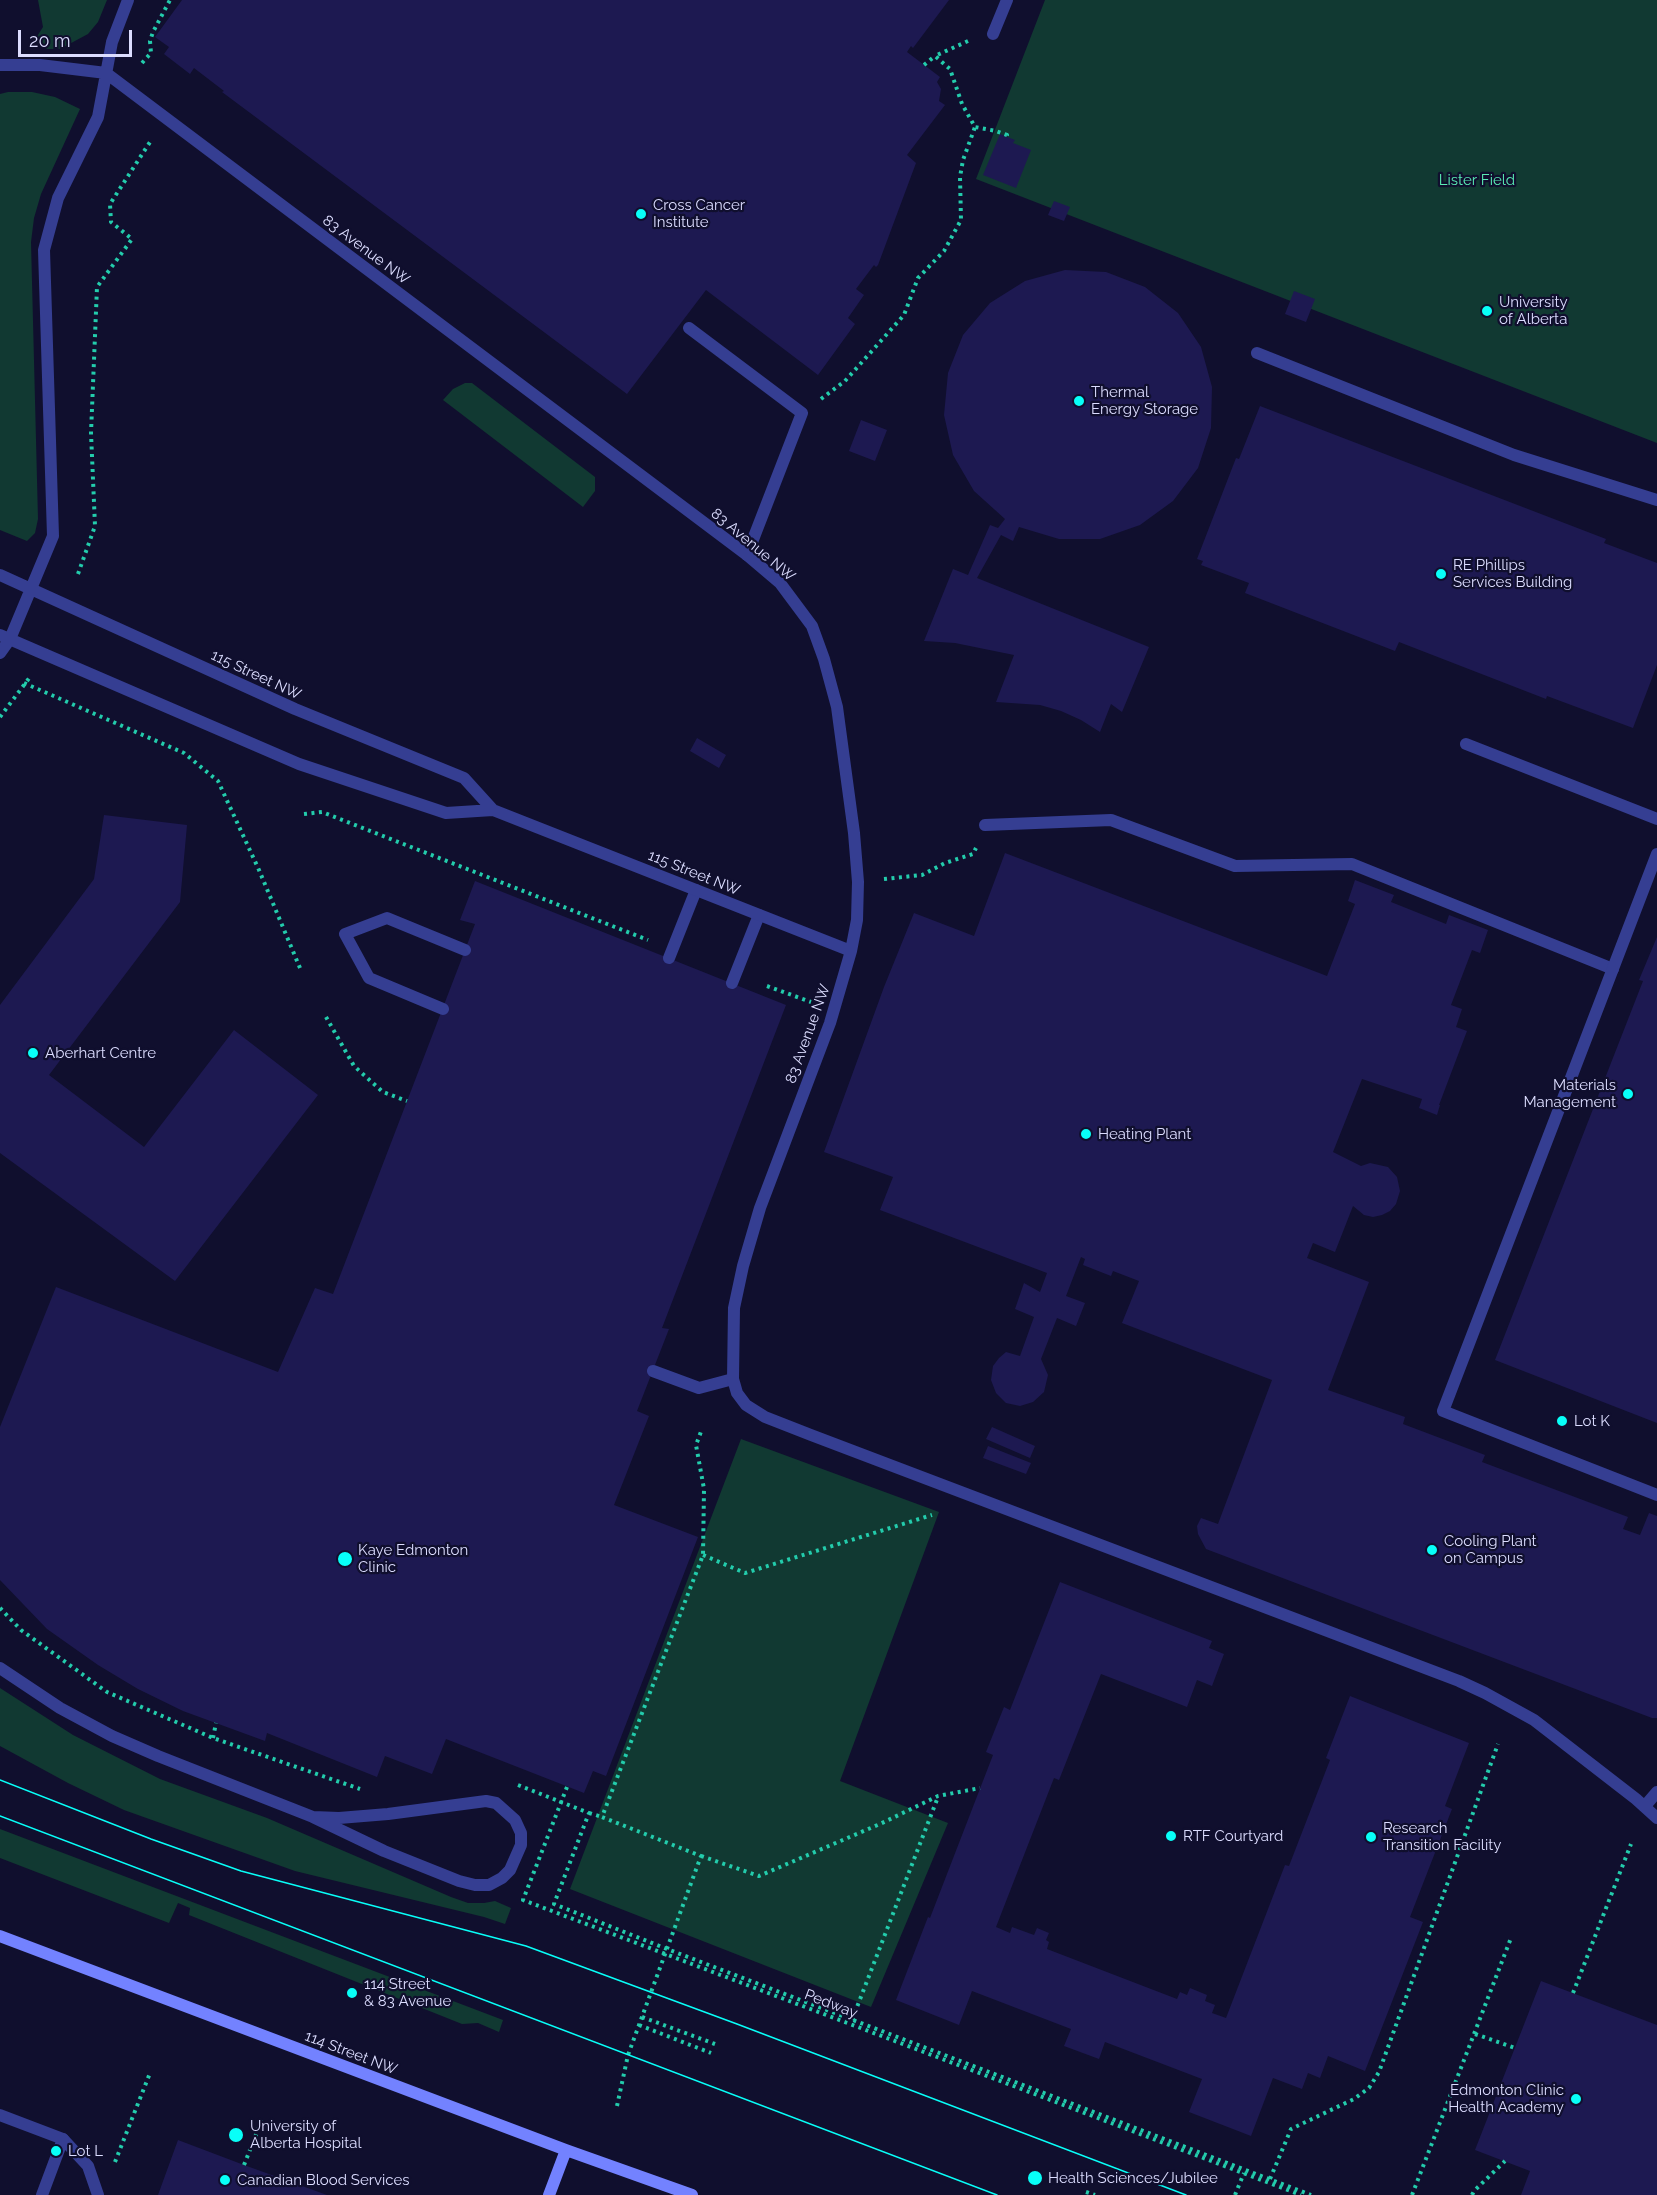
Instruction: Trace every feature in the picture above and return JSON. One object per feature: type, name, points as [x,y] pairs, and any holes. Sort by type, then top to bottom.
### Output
[{"type":"main road","name":"114 Street NW","points":[[0,1936],[566,2150],[692,2195]]},
{"type":"main road","points":[[549,2195],[566,2150]]},
{"type":"street","points":[[0,653],[5,637],[32,588],[53,536],[44,250],[58,198],[99,117],[112,42],[128,0]]},
{"type":"street","points":[[995,31],[1007,0]]},
{"type":"street","points":[[0,65],[40,65],[106,73]]},
{"type":"street","name":"83 Avenue NW","points":[[106,73],[747,555],[780,583],[812,626],[824,658],[837,707],[854,832],[858,882],[857,920],[851,951],[830,1023],[751,1236],[734,1308],[733,1379]]},
{"type":"street","points":[[689,328],[802,413],[747,555]]},
{"type":"street","points":[[1257,353],[1514,455],[1657,500]]},
{"type":"street","name":"115 Street NW","points":[[0,575],[295,709],[464,778],[493,810]]},
{"type":"street","name":"115 Street NW","points":[[5,637],[299,764],[446,813],[493,810],[851,951]]},
{"type":"street","points":[[1466,744],[1657,819]]},
{"type":"street","points":[[985,825],[1111,820],[1235,866],[1352,864],[1613,969]]},
{"type":"street","points":[[1657,854],[1443,1411],[1657,1496]]},
{"type":"street","points":[[669,958],[696,890]]},
{"type":"street","points":[[732,983],[759,915]]},
{"type":"street","points":[[443,1009],[369,978],[345,934],[387,918],[465,950]]},
{"type":"street","points":[[653,1371],[699,1388],[733,1379],[737,1393],[746,1405],[765,1417],[1459,1680],[1534,1720],[1645,1806],[1657,1818]]},
{"type":"street","points":[[0,1668],[60,1708],[112,1736],[313,1817],[384,1851],[475,1885],[489,1885],[502,1878],[510,1870],[521,1845],[521,1833],[515,1820],[496,1803],[486,1801],[387,1815],[313,1817]]},
{"type":"street","points":[[1645,1806],[1657,1792]]},
{"type":"street","points":[[0,2115],[63,2139],[88,2166],[98,2195]]},
{"type":"street","points":[[42,2195],[63,2139]]},
{"type":"path","points":[[142,63],[152,53],[150,41],[153,32],[171,0]]},
{"type":"path","points":[[924,65],[935,56],[995,31]]},
{"type":"path","points":[[802,413],[845,381],[904,315],[918,278],[944,251],[961,220],[962,169],[975,128],[962,104],[950,69],[935,56]]},
{"type":"path","points":[[975,128],[996,131],[1007,135],[1006,137]]},
{"type":"path","points":[[78,574],[95,526],[91,433],[97,287],[132,239],[111,222],[110,204],[150,142]]},
{"type":"path","points":[[0,717],[31,675]]},
{"type":"path","points":[[24,683],[184,753],[218,781],[259,870],[300,968]]},
{"type":"path","points":[[304,814],[322,812],[653,942]]},
{"type":"path","points":[[858,882],[922,875],[945,863],[973,854],[985,825]]},
{"type":"path","points":[[767,986],[811,1002]]},
{"type":"path","points":[[327,1017],[354,1066],[383,1092],[407,1101]]},
{"type":"path","points":[[602,1817],[703,1555],[704,1489],[696,1445],[702,1429]]},
{"type":"path","points":[[703,1555],[745,1573],[932,1515]]},
{"type":"path","points":[[0,1608],[21,1630],[107,1692],[213,1738],[364,1790]]},
{"type":"path","points":[[213,1738],[216,1723]]},
{"type":"path","points":[[1270,2179],[1290,2129],[1354,2099],[1369,2088],[1379,2072],[1498,1744]]},
{"type":"path","points":[[509,1782],[759,1876],[880,1824],[938,1796],[980,1788]]},
{"type":"path","name":"Pedway","points":[[567,1787],[523,1900],[1301,2195]]},
{"type":"path","points":[[852,2020],[938,1796]]},
{"type":"path","points":[[589,1813],[554,1904],[1311,2195]]},
{"type":"path","points":[[1573,1993],[1630,1844]]},
{"type":"path","points":[[617,2106],[628,2055],[701,1856]]},
{"type":"path","points":[[1412,2195],[1511,1938]]},
{"type":"path","points":[[642,2017],[715,2044]]},
{"type":"path","points":[[639,2025],[711,2053]]},
{"type":"path","points":[[1475,2034],[1515,2048]]},
{"type":"path","points":[[114,2167],[150,2073]]},
{"type":"path","points":[[244,2165],[263,2117]]},
{"type":"path","points":[[1472,2195],[1505,2161]]},
{"type":"path","points":[[1235,2195],[1244,2173]]},
{"type":"path","points":[[1086,2192],[1095,2195]]},
{"type":"green space","points":[[38,0],[107,0],[98,22],[88,34],[60,49],[47,49],[34,41],[43,27]]},
{"type":"green space","name":"Lister Field","points":[[1045,0],[1657,0],[1657,443],[976,179]]},
{"type":"green space","points":[[32,92],[55,97],[80,109],[41,194],[34,218],[31,242],[38,519],[35,533],[27,541],[0,530],[0,94]]},
{"type":"green space","points":[[465,383],[472,383],[595,477],[595,491],[583,507],[443,400],[453,389]]},
{"type":"green space","points":[[741,1439],[939,1512],[840,1781],[948,1823],[871,2007],[570,1889]]},
{"type":"green space","points":[[0,1688],[73,1735],[160,1779],[267,1818],[451,1897],[468,1903],[495,1901],[511,1908],[505,1924],[295,1871],[124,1810],[0,1746]]},
{"type":"green space","points":[[0,1829],[503,2020],[499,2032],[478,2023],[462,2024],[189,1915],[190,1908],[178,1903],[169,1923],[0,1858]]},
{"type":"building","name":"Cross Cancer Institute","points":[[182,0],[949,0],[913,48],[911,46],[907,52],[940,77],[937,82],[941,89],[939,101],[945,105],[907,155],[916,163],[878,265],[876,267],[874,265],[856,289],[864,295],[848,318],[855,324],[818,375],[706,290],[627,394],[222,92],[224,91],[194,68],[190,74],[164,54],[169,47],[155,37]]},
{"type":"building","points":[[1000,134],[1015,140],[1013,143],[1031,150],[1016,188],[983,175]]},
{"type":"building","points":[[1054,201],[1070,207],[1064,221],[1048,215]]},
{"type":"building","name":"Thermal Energy Storage","points":[[1065,270],[1106,272],[1145,287],[1178,313],[1201,347],[1212,387],[1211,428],[1198,468],[1173,501],[1140,525],[1100,539],[1059,539],[1019,527],[1013,541],[1001,535],[977,578],[1149,647],[1122,712],[1111,704],[1100,732],[1061,711],[1040,705],[996,702],[1014,655],[955,643],[924,641],[953,569],[968,575],[990,525],[998,528],[1005,519],[974,491],[953,455],[944,415],[948,373],[963,335],[990,303],[1025,281]]},
{"type":"building","points":[[1294,291],[1315,299],[1306,322],[1285,314]]},
{"type":"building","name":"RE Phillips Services Building","points":[[1260,406],[1606,539],[1604,543],[1657,563],[1657,665],[1633,728],[1547,696],[1546,699],[1399,642],[1395,651],[1245,593],[1249,583],[1201,565],[1203,561],[1197,559],[1236,458],[1239,459]]},
{"type":"building","points":[[861,420],[887,430],[875,461],[849,451]]},
{"type":"building","points":[[697,738],[726,755],[719,768],[690,751]]},
{"type":"building","name":"Aberhart Centre","points":[[104,815],[187,825],[180,902],[49,1075],[144,1147],[234,1030],[318,1095],[175,1281],[0,1153],[0,1005],[94,879]]},
{"type":"building","name":"Heating Plant","points":[[1005,853],[1327,976],[1355,904],[1348,901],[1355,880],[1394,895],[1391,902],[1446,924],[1449,915],[1488,930],[1480,953],[1472,950],[1451,1005],[1462,1009],[1456,1027],[1467,1031],[1437,1115],[1419,1108],[1422,1099],[1362,1079],[1333,1152],[1361,1166],[1370,1163],[1388,1167],[1397,1177],[1400,1191],[1396,1204],[1382,1215],[1373,1217],[1364,1215],[1353,1206],[1335,1252],[1313,1243],[1307,1258],[1369,1282],[1328,1390],[1405,1417],[1403,1424],[1485,1455],[1482,1462],[1628,1517],[1623,1529],[1640,1535],[1649,1513],[1657,1516],[1657,1718],[1206,1549],[1198,1534],[1197,1526],[1201,1518],[1218,1524],[1272,1380],[1122,1323],[1139,1281],[1113,1271],[1111,1276],[1083,1265],[1085,1259],[1081,1257],[1066,1296],[1085,1303],[1076,1326],[1057,1318],[1041,1359],[1048,1375],[1044,1392],[1033,1402],[1020,1406],[1006,1403],[996,1393],[991,1380],[993,1366],[1006,1352],[1020,1356],[1034,1317],[1015,1309],[1024,1283],[1040,1292],[1047,1273],[880,1210],[893,1177],[824,1152],[884,987],[914,913],[974,936]]},
{"type":"building","points":[[475,881],[786,1005],[662,1328],[669,1329],[637,1411],[649,1416],[614,1505],[698,1537],[606,1776],[593,1771],[584,1793],[446,1739],[432,1774],[385,1756],[377,1777],[267,1733],[265,1741],[183,1711],[138,1689],[98,1665],[47,1629],[0,1580],[0,1427],[56,1287],[278,1372],[315,1288],[333,1294],[475,924],[460,920]]},
{"type":"building","name":"Materials Management","points":[[1657,937],[1657,1423],[1495,1360],[1643,981],[1639,980]]},
{"type":"building","points":[[992,1427],[1035,1446],[1030,1458],[986,1439]]},
{"type":"building","points":[[988,1446],[1031,1463],[1026,1474],[983,1458]]},
{"type":"building","name":"Research Transition Facility","points":[[1060,1582],[1212,1641],[1209,1648],[1224,1654],[1212,1686],[1197,1680],[1187,1707],[1101,1674],[1059,1780],[1054,1778],[996,1927],[1010,1933],[1012,1927],[1034,1935],[1037,1928],[1049,1933],[1046,1940],[1049,1942],[1047,1949],[1177,1999],[1180,1992],[1187,1995],[1190,1988],[1207,1995],[1205,2001],[1215,2005],[1212,2013],[1226,2018],[1285,1865],[1289,1866],[1330,1760],[1326,1758],[1350,1696],[1469,1743],[1445,1806],[1452,1809],[1410,1917],[1423,1922],[1365,2071],[1328,2056],[1320,2078],[1308,2073],[1302,2089],[1273,2078],[1251,2136],[1189,2112],[1202,2079],[1105,2042],[1099,2059],[1064,2046],[1071,2029],[972,1991],[959,2025],[896,2000],[993,1755],[986,1752],[1004,1707],[1010,1710]]},
{"type":"building","name":"Edmonton Clinic Health Academy","points":[[1541,1981],[1657,2025],[1657,2195],[1521,2195],[1530,2171],[1475,2150]]},
{"type":"building","name":"Canadian Blood Services","points":[[178,2140],[244,2165],[327,2195],[158,2195]]},
{"type":"tram line","points":[[0,1780],[151,1839],[241,1871],[526,1946],[1186,2195]]},
{"type":"tram line","points":[[0,1816],[997,2195]]},
{"type":"place","name":"Cross Cancer Institute","points":[[641,214]]},
{"type":"place","name":"University of Alberta","points":[[1487,311]]},
{"type":"place","name":"Thermal Energy Storage","points":[[1079,401]]},
{"type":"place","name":"RE Phillips Services Building","points":[[1441,574]]},
{"type":"place","name":"Aberhart Centre","points":[[33,1053]]},
{"type":"place","name":"Materials Management","points":[[1628,1094]]},
{"type":"place","name":"Heating Plant","points":[[1086,1134]]},
{"type":"place","name":"Lot K","points":[[1562,1421]]},
{"type":"place","name":"Cooling Plant on Campus","points":[[1432,1550]]},
{"type":"place","name":"Kaye Edmonton Clinic","points":[[345,1559]]},
{"type":"place","name":"RTF Courtyard","points":[[1171,1836]]},
{"type":"place","name":"Research Transition Facility","points":[[1371,1837]]},
{"type":"place","name":"114 Street & 83 Avenue","points":[[352,1993]]},
{"type":"place","name":"Edmonton Clinic Health Academy","points":[[1576,2099]]},
{"type":"place","name":"University of Alberta Hospital","points":[[236,2135]]},
{"type":"place","name":"Lot L","points":[[56,2151]]},
{"type":"place","name":"Health Sciences/Jubilee","points":[[1035,2178]]},
{"type":"place","name":"Canadian Blood Services","points":[[225,2180]]}]
